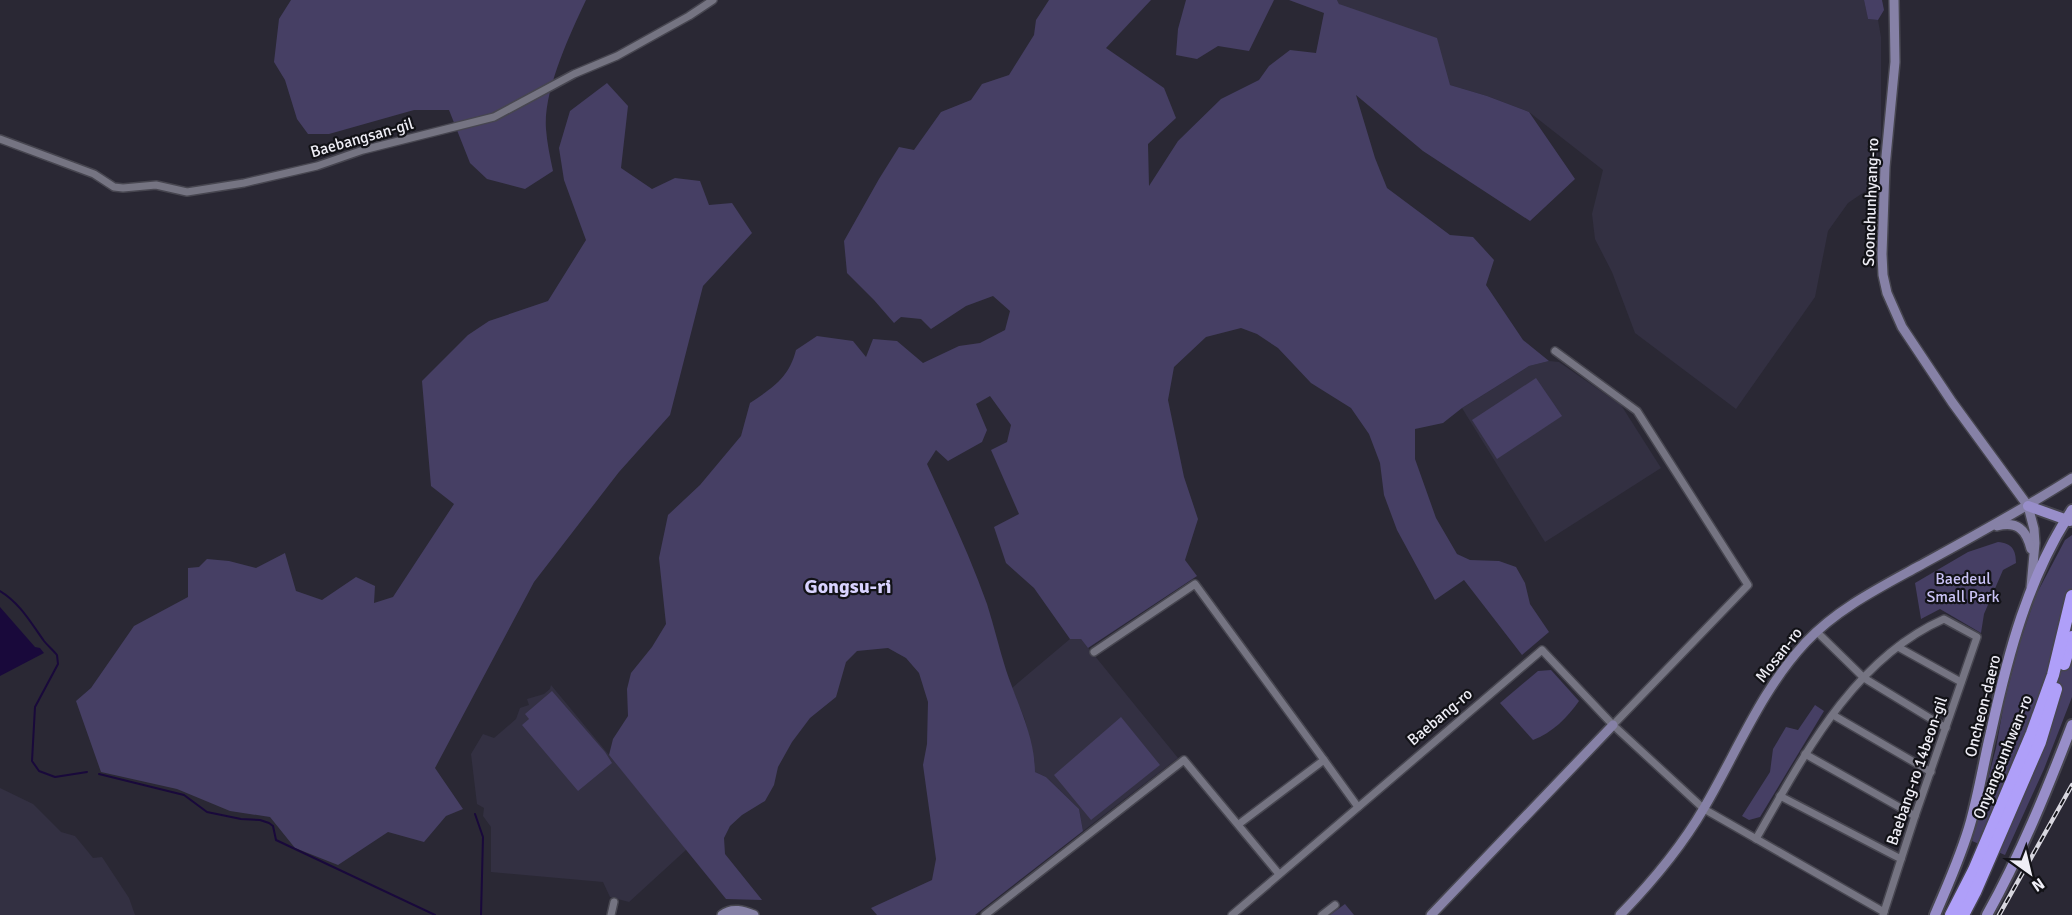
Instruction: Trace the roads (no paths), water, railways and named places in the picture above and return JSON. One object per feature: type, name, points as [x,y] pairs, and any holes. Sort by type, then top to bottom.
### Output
[{"type":"highway","name":"Onyangsunhwan-ro","points":[[1951,915],[1974,870],[2032,734],[2053,675],[2071,601]]},
{"type":"highway","name":"Onyangsunhwan-ro","points":[[1963,915],[2040,742],[2072,637]]},
{"type":"main road","points":[[2028,506],[2069,521]]},
{"type":"main road","name":"Oncheon-daero","points":[[1935,915],[1957,864],[1971,820],[1991,730],[2031,587],[2052,541],[2069,521],[2072,510]]},
{"type":"main road","points":[[1987,915],[2045,796],[2072,725]]},
{"type":"street","name":"Baebangsan-gil","points":[[0,139],[94,174],[114,187],[156,185],[187,192],[244,183],[317,166],[363,150],[494,117],[574,74],[617,56],[713,0]]},
{"type":"street","name":"Soonchunhyang-ro","points":[[1894,0],[1895,62],[1886,166],[1882,254],[1887,293],[1902,327],[1923,359],[2028,506]]},
{"type":"street","points":[[1431,915],[1748,585],[1637,411],[1555,351]]},
{"type":"street","name":"Mosan-ro","points":[[1620,915],[1651,881],[1704,809],[1760,704],[1806,642],[1845,609],[1870,593],[1986,530],[2072,478]]},
{"type":"street","points":[[2028,506],[2034,529],[2031,587]]},
{"type":"street","points":[[1986,530],[2016,524],[2023,529],[2031,546],[2032,560]]},
{"type":"street","points":[[1094,652],[1195,584],[1358,807]]},
{"type":"street","name":"Baebang-ro 14beon-gil","points":[[1884,914],[1900,860],[1977,637],[1944,618],[1898,646]]},
{"type":"street","points":[[1817,632],[1864,678],[1946,728]]},
{"type":"street","points":[[1756,839],[1805,754],[1833,715],[1864,678],[1898,646],[1961,682]]},
{"type":"street","name":"Baebang-ro","points":[[1235,914],[1542,650],[1613,725]]},
{"type":"street","points":[[1833,715],[1931,772]]},
{"type":"street","points":[[1613,725],[1704,809],[1884,914]]},
{"type":"street","points":[[1805,754],[1915,816]]},
{"type":"street","points":[[985,915],[1184,760],[1279,874]]},
{"type":"street","points":[[1239,824],[1324,760]]},
{"type":"street","points":[[1780,796],[1900,860]]},
{"type":"street","points":[[611,915],[614,902]]},
{"type":"street","points":[[1322,915],[1335,905]]},
{"type":"street","points":[[722,915],[726,912],[742,910],[754,915]]},
{"type":"waterway","points":[[0,591],[19,607],[57,655],[58,664],[35,707],[32,761],[39,771],[55,777],[87,772]]},
{"type":"waterway","points":[[99,774],[184,795],[207,812],[269,823],[273,826],[276,840],[435,915]]},
{"type":"waterway","points":[[475,814],[483,837],[481,915]]},
{"type":"railway","points":[[1999,915],[2072,785]]},
{"type":"district","name":"Gongsu-ri","points":[[848,586]]},
{"type":"park label","name":"Baedeul Small Park","points":[[1963,588]]}]
